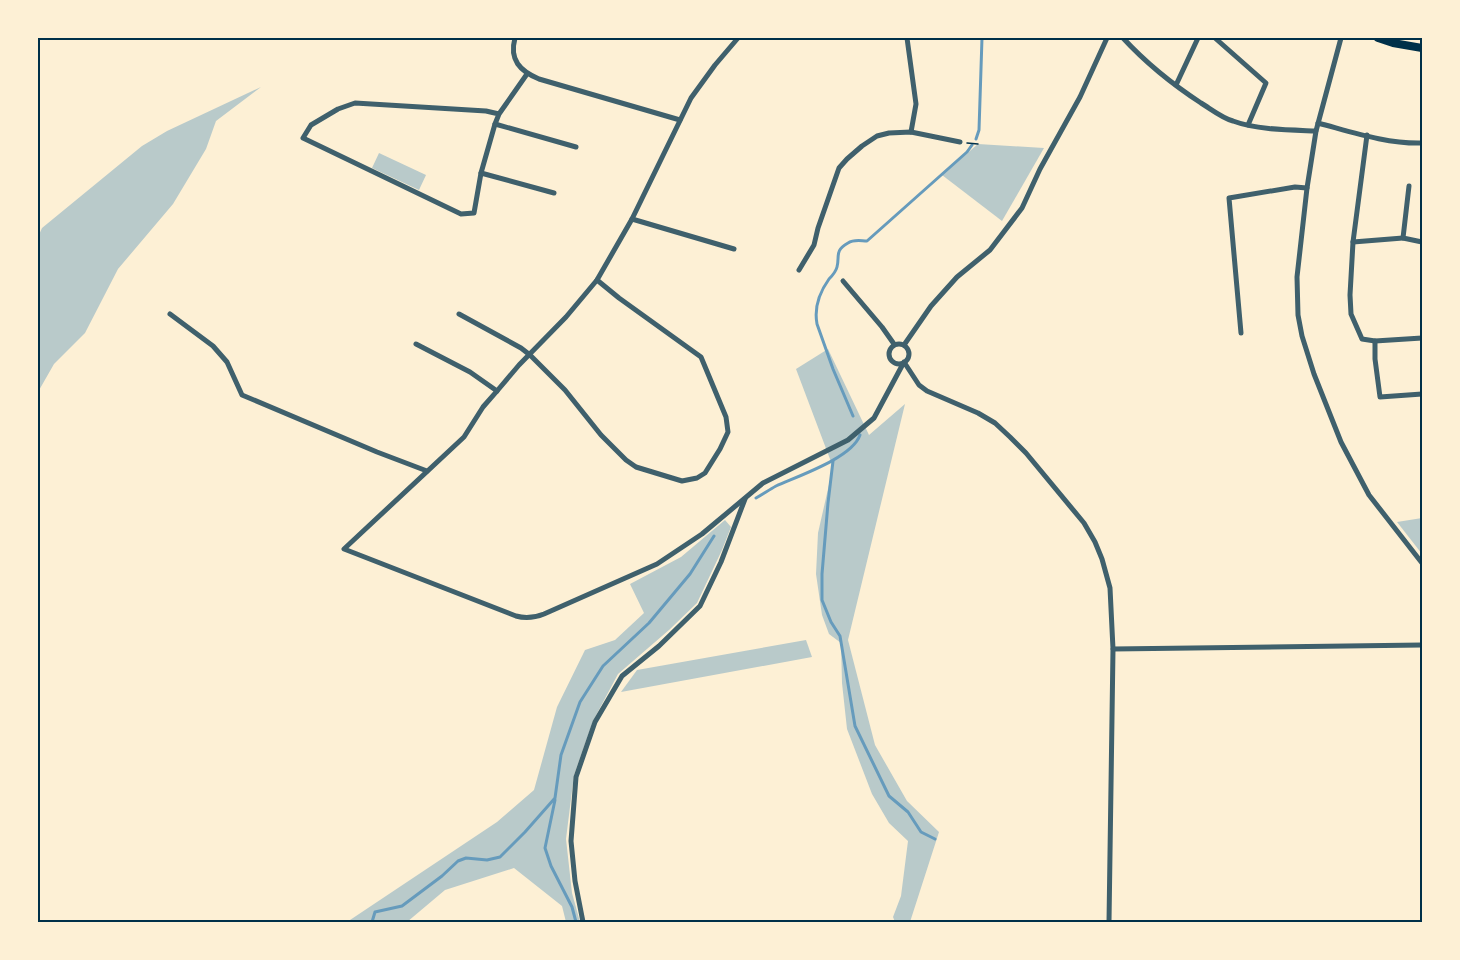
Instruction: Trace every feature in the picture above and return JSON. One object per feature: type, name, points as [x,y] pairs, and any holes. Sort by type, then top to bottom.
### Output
[{"type":"main road","points":[[1378,38],[1422,48]]},
{"type":"street","points":[[516,38],[514,54],[518,65],[527,74],[680,120]]},
{"type":"street","points":[[738,38],[691,98],[632,219],[597,280],[483,407],[464,437],[344,549],[516,616],[533,618],[544,614],[657,564],[702,534],[763,483],[848,440],[874,418],[907,360],[909,353],[904,345],[894,344]]},
{"type":"street","points":[[908,38],[916,104],[911,132]]},
{"type":"street","points":[[904,345],[931,306],[957,277],[990,250],[1022,208],[1040,169],[1080,97],[1107,38]]},
{"type":"street","points":[[1123,38],[1140,57],[1166,79],[1233,121],[1267,128],[1316,131]]},
{"type":"street","points":[[1176,85],[1198,38]]},
{"type":"street","points":[[1215,38],[1266,83],[1248,125]]},
{"type":"street","points":[[1341,38],[1316,131],[1307,188],[1297,277],[1298,315],[1314,374],[1341,442],[1369,495],[1422,563]]},
{"type":"street","points":[[499,114],[486,111],[355,103],[338,109],[311,125],[303,138],[461,214],[474,213],[481,173],[495,124],[499,114],[527,74]]},
{"type":"street","points":[[1318,123],[1366,135],[1408,143],[1422,143]]},
{"type":"street","points":[[495,124],[576,147]]},
{"type":"street","points":[[799,270],[814,245],[839,168],[855,152],[877,136],[889,133],[911,132],[960,142]]},
{"type":"street","points":[[1366,135],[1353,242],[1351,314],[1362,339],[1375,341],[1422,338]]},
{"type":"street","points":[[481,173],[554,193]]},
{"type":"street","points":[[1403,238],[1409,186]]},
{"type":"street","points":[[1241,333],[1229,198],[1295,187],[1307,188]]},
{"type":"street","points":[[632,219],[734,249]]},
{"type":"street","points":[[1353,242],[1403,238],[1422,242]]},
{"type":"street","points":[[459,314],[530,355],[565,390],[601,435],[636,467],[682,481],[697,478],[705,473],[728,432],[726,417],[701,357],[597,280]]},
{"type":"street","points":[[843,281],[894,344]]},
{"type":"street","points":[[170,314],[213,346],[227,362],[242,395],[427,471]]},
{"type":"street","points":[[1375,341],[1380,397],[1422,394]]},
{"type":"street","points":[[416,344],[470,372],[497,391]]},
{"type":"street","points":[[894,344],[889,351],[889,358],[894,363],[904,362]]},
{"type":"street","points":[[904,362],[919,385],[927,391],[978,413],[995,423],[1010,436],[1084,523],[1102,559],[1110,588],[1113,649],[1109,922]]},
{"type":"street","points":[[583,922],[575,881],[571,841],[576,777],[595,722],[622,676],[659,646],[700,606],[721,562],[745,498]]},
{"type":"street","points":[[1113,649],[1422,645]]},
{"type":"path","points":[[960,142],[978,144]]},
{"type":"shaded area","points":[[261,87],[216,121],[206,149],[173,204],[118,269],[85,333],[54,364],[38,392],[38,237],[42,228],[142,146],[167,131]]},
{"type":"shaded area","points":[[978,144],[1044,148],[1002,221],[942,175]]},
{"type":"shaded area","points":[[379,153],[426,175],[419,190],[372,168]]},
{"type":"shaded area","points":[[828,349],[869,435],[905,404],[848,640],[875,745],[907,801],[939,832],[910,922],[895,922],[893,917],[901,896],[908,841],[889,823],[872,794],[847,729],[841,643],[829,634],[822,615],[816,574],[818,533],[833,467],[796,369]]},
{"type":"shaded area","points":[[1422,518],[1422,554],[1397,522]]},
{"type":"shaded area","points":[[725,520],[731,527],[697,603],[618,674],[593,721],[574,775],[566,839],[572,893],[580,922],[566,922],[562,906],[514,868],[445,890],[407,922],[347,922],[497,822],[534,790],[557,707],[585,650],[615,640],[644,613],[630,584],[681,557]]},
{"type":"shaded area","points":[[806,640],[812,657],[621,692],[637,670]]},
{"type":"waterway","points":[[976,139],[979,130],[982,38]]},
{"type":"waterway","points":[[853,416],[833,369],[816,318],[820,295],[836,269],[839,251],[850,242],[867,241],[972,145]]},
{"type":"waterway","points":[[756,498],[776,486],[836,459],[847,451],[860,435]]},
{"type":"waterway","points":[[833,461],[822,574],[822,600],[840,636],[855,726],[889,796],[908,812],[921,832],[935,839]]},
{"type":"waterway","points":[[372,922],[375,912],[402,906],[458,861],[466,858],[487,860],[500,857],[525,832],[555,798],[561,755],[580,702],[603,666],[649,623],[690,574],[714,536]]},
{"type":"waterway","points":[[555,800],[545,848],[551,866],[572,907],[576,922]]}]
